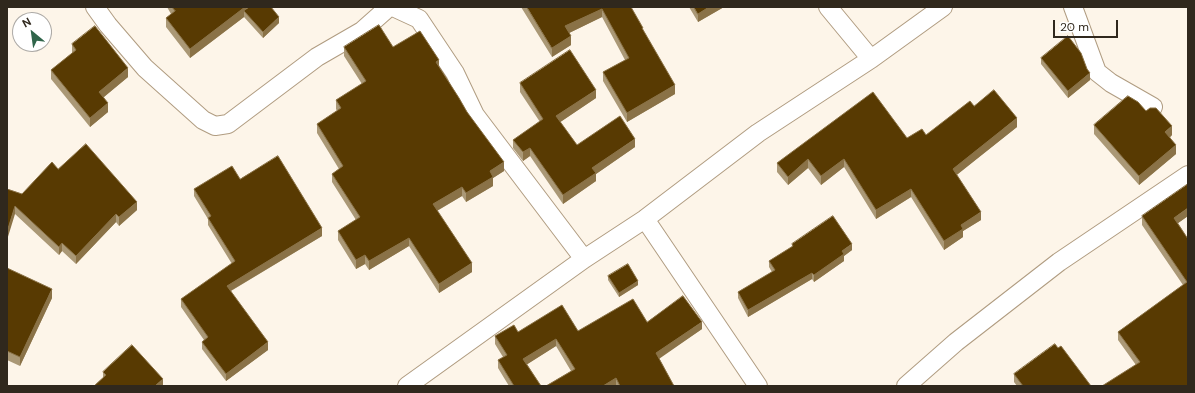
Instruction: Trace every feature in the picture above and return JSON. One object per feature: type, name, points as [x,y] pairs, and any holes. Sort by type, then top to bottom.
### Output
[{"type":"street","points":[[95,7],[108,25],[145,68],[203,120],[215,126],[228,124],[317,57],[362,31],[389,7]]},
{"type":"street","points":[[393,7],[419,19],[455,73],[475,115],[584,259]]},
{"type":"street","points":[[828,7],[871,59]]},
{"type":"street","points":[[407,386],[584,259],[645,218],[758,133],[871,59],[943,7]]},
{"type":"street","points":[[1073,7],[1097,72],[1111,83],[1153,107]]},
{"type":"street","points":[[906,386],[956,342],[1059,262],[1188,174]]},
{"type":"street","points":[[645,218],[758,386]]},
{"type":"building","points":[[172,7],[245,7],[190,49],[166,18],[175,11]]},
{"type":"building","points":[[249,7],[271,7],[279,17],[263,32],[244,11]]},
{"type":"building","points":[[527,7],[631,7],[675,85],[627,113],[603,72],[629,58],[602,9],[565,26],[571,36],[552,48]]},
{"type":"building","points":[[694,7],[709,7],[698,14]]},
{"type":"building","points":[[379,25],[393,47],[420,31],[439,60],[436,62],[467,112],[504,162],[490,171],[493,177],[466,193],[462,187],[433,204],[472,263],[439,284],[409,238],[369,261],[365,255],[356,260],[338,231],[360,217],[332,174],[343,166],[317,124],[341,108],[336,100],[366,81],[344,47]]},
{"type":"building","points":[[95,26],[128,68],[99,92],[108,103],[90,118],[51,70],[76,50],[72,44]]},
{"type":"building","points":[[1068,36],[1081,53],[1090,73],[1068,91],[1041,58]]},
{"type":"building","points":[[570,50],[596,90],[556,116],[577,145],[620,116],[635,139],[592,168],[596,173],[563,195],[530,148],[523,152],[513,140],[543,119],[520,83]]},
{"type":"building","points":[[994,90],[1017,118],[953,169],[981,212],[961,225],[963,229],[944,241],[911,189],[876,210],[844,159],[821,176],[808,159],[788,177],[777,163],[873,92],[907,138],[922,129],[926,135],[970,101],[974,106]]},
{"type":"building","points":[[1128,96],[1138,102],[1146,111],[1150,108],[1156,108],[1172,126],[1165,132],[1176,145],[1139,176],[1094,125]]},
{"type":"building","points":[[86,144],[137,202],[119,217],[116,214],[76,256],[62,243],[59,247],[15,206],[7,232],[7,189],[22,194],[52,162],[58,169]]},
{"type":"building","points":[[278,156],[322,228],[227,286],[268,342],[226,374],[202,342],[208,337],[181,299],[235,261],[208,218],[211,216],[194,189],[232,166],[240,179]]},
{"type":"building","points":[[1188,184],[1188,208],[1174,218],[1188,239],[1188,386],[1102,386],[1140,362],[1118,332],[1187,282],[1142,216]]},
{"type":"building","points":[[833,216],[852,244],[842,251],[844,254],[814,275],[812,273],[748,310],[738,292],[775,270],[769,261],[793,246],[792,244]]},
{"type":"building","points":[[628,264],[638,281],[619,293],[608,276]]},
{"type":"building","points":[[7,268],[52,289],[20,357],[7,351]]},
{"type":"building","points":[[683,296],[702,322],[656,353],[674,386],[620,386],[616,378],[603,386],[546,386],[575,369],[556,339],[523,359],[541,386],[514,386],[498,360],[507,355],[495,336],[514,325],[518,332],[562,305],[578,331],[633,299],[647,322]]},
{"type":"building","points":[[1055,344],[1058,348],[1061,346],[1091,386],[1023,386],[1014,374]]},
{"type":"building","points":[[132,345],[163,379],[155,386],[94,386],[106,375],[103,372]]}]
